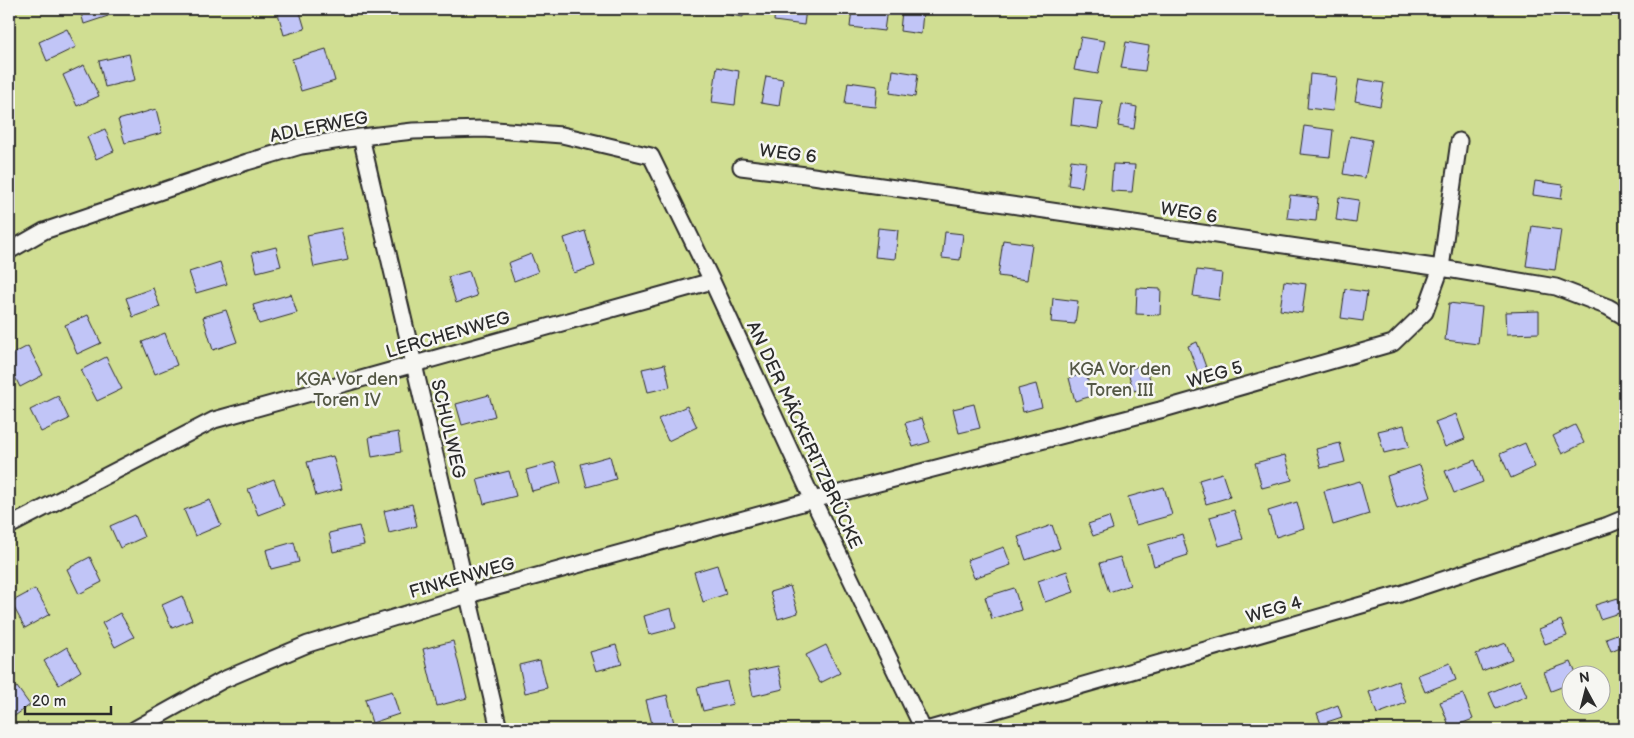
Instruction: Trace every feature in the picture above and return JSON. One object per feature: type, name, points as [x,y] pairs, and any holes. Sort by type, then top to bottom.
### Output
[{"type":"lane","name":"ADLERWEG","points":[[9,251],[44,231],[247,162],[301,146],[360,137],[413,131],[483,129],[562,135],[652,156]]},
{"type":"lane","name":"SCHULWEG","points":[[360,137],[499,729]]},
{"type":"lane","name":"WEG 5","points":[[813,500],[1160,410],[1393,343],[1425,312],[1441,268],[1459,141]]},
{"type":"lane","name":"AN DER MÄCKERITZBRÜCKE","points":[[652,156],[813,500],[923,729]]},
{"type":"lane","name":"WEG 6","points":[[741,166],[1441,268],[1556,287],[1608,307],[1625,317]]},
{"type":"lane","name":"LERCHENWEG","points":[[9,526],[214,420],[712,281]]},
{"type":"lane","name":"FINKENWEG","points":[[135,729],[223,680],[308,644],[468,595],[813,500]]},
{"type":"lane","name":"WEG 4","points":[[930,729],[1400,594],[1625,518]]},
{"type":"green space","points":[[9,9],[1625,9],[1625,729],[9,729]]},
{"type":"building","points":[[80,9],[105,9],[108,16],[84,24]]},
{"type":"building","points":[[299,9],[305,29],[284,35],[277,10]]},
{"type":"building","points":[[712,9],[744,9],[743,17],[712,12]]},
{"type":"building","points":[[775,9],[806,9],[804,25],[774,21]]},
{"type":"building","points":[[852,9],[887,9],[884,31],[850,27]]},
{"type":"building","points":[[902,10],[923,12],[921,34],[900,31]]},
{"type":"building","points":[[67,29],[76,47],[47,61],[39,42]]},
{"type":"building","points":[[1081,37],[1105,41],[1098,74],[1074,70]]},
{"type":"building","points":[[1126,42],[1149,46],[1145,71],[1121,68]]},
{"type":"building","points":[[326,49],[335,81],[301,91],[292,59]]},
{"type":"building","points":[[129,54],[135,80],[105,87],[99,61]]},
{"type":"building","points":[[84,65],[99,96],[77,106],[63,75]]},
{"type":"building","points":[[717,67],[739,71],[735,105],[712,102]]},
{"type":"building","points":[[893,70],[918,74],[915,97],[890,93]]},
{"type":"building","points":[[1310,74],[1337,77],[1333,111],[1307,108]]},
{"type":"building","points":[[766,76],[783,79],[779,106],[761,103]]},
{"type":"building","points":[[1359,79],[1384,83],[1380,106],[1355,101]]},
{"type":"building","points":[[848,82],[877,86],[875,107],[845,104]]},
{"type":"building","points":[[1074,98],[1102,101],[1098,129],[1071,125]]},
{"type":"building","points":[[1122,104],[1137,107],[1134,129],[1118,126]]},
{"type":"building","points":[[156,109],[162,133],[125,143],[118,120]]},
{"type":"building","points":[[1304,126],[1333,130],[1330,157],[1300,154]]},
{"type":"building","points":[[105,129],[114,151],[96,159],[87,137]]},
{"type":"building","points":[[1350,136],[1372,140],[1365,178],[1343,174]]},
{"type":"building","points":[[1071,160],[1086,162],[1082,187],[1068,185]]},
{"type":"building","points":[[1113,164],[1135,165],[1132,192],[1111,191]]},
{"type":"building","points":[[1535,181],[1563,185],[1561,199],[1533,195]]},
{"type":"building","points":[[1290,195],[1318,198],[1316,221],[1287,218]]},
{"type":"building","points":[[1339,197],[1359,200],[1356,223],[1336,220]]},
{"type":"building","points":[[1532,226],[1561,230],[1555,270],[1526,266]]},
{"type":"building","points":[[341,228],[348,260],[314,267],[307,235]]},
{"type":"building","points":[[878,228],[898,230],[895,259],[875,257]]},
{"type":"building","points":[[585,231],[595,266],[574,273],[564,238]]},
{"type":"building","points":[[945,232],[963,234],[960,260],[942,258]]},
{"type":"building","points":[[1003,240],[1032,244],[1027,280],[998,276]]},
{"type":"building","points":[[276,247],[281,266],[257,272],[252,253]]},
{"type":"building","points":[[531,254],[538,272],[514,281],[508,263]]},
{"type":"building","points":[[220,262],[227,284],[196,293],[189,272]]},
{"type":"building","points":[[1197,270],[1222,273],[1219,300],[1193,296]]},
{"type":"building","points":[[469,271],[477,296],[456,303],[448,277]]},
{"type":"building","points":[[1284,281],[1306,284],[1302,313],[1280,310]]},
{"type":"building","points":[[153,288],[160,307],[133,317],[126,298]]},
{"type":"building","points":[[1137,288],[1161,289],[1160,315],[1136,314]]},
{"type":"building","points":[[1345,289],[1367,292],[1363,321],[1341,318]]},
{"type":"building","points":[[291,294],[297,313],[259,324],[253,305]]},
{"type":"building","points":[[1053,298],[1078,301],[1075,324],[1051,322]]},
{"type":"building","points":[[1449,303],[1482,307],[1478,344],[1445,340]]},
{"type":"building","points":[[226,310],[237,342],[213,350],[203,317]]},
{"type":"building","points":[[1539,311],[1539,333],[1507,334],[1506,312]]},
{"type":"building","points":[[88,315],[101,343],[77,354],[65,325]]},
{"type":"building","points":[[165,333],[177,365],[155,374],[142,342]]},
{"type":"building","points":[[1197,342],[1207,370],[1198,373],[1188,346]]},
{"type":"building","points":[[28,346],[43,375],[20,387],[9,365],[9,356]]},
{"type":"building","points":[[106,357],[122,389],[97,401],[81,370]]},
{"type":"building","points":[[665,364],[670,387],[648,392],[642,369]]},
{"type":"building","points":[[1145,364],[1152,385],[1134,391],[1127,370]]},
{"type":"building","points":[[1086,373],[1092,396],[1075,401],[1069,378]]},
{"type":"building","points":[[1036,384],[1042,407],[1023,412],[1018,389]]},
{"type":"building","points":[[489,395],[495,416],[462,425],[456,404]]},
{"type":"building","points":[[58,396],[69,419],[41,432],[30,410]]},
{"type":"building","points":[[974,404],[980,428],[959,433],[953,409]]},
{"type":"building","points":[[687,406],[697,427],[668,441],[658,419]]},
{"type":"building","points":[[1456,414],[1465,439],[1445,447],[1435,422]]},
{"type":"building","points":[[922,418],[930,442],[913,447],[905,423]]},
{"type":"building","points":[[1404,425],[1409,447],[1384,453],[1378,431]]},
{"type":"building","points":[[1575,425],[1584,443],[1562,454],[1553,436]]},
{"type":"building","points":[[398,432],[401,452],[372,457],[369,437]]},
{"type":"building","points":[[1340,443],[1345,462],[1321,468],[1316,449]]},
{"type":"building","points":[[1525,443],[1535,467],[1511,478],[1500,454]]},
{"type":"building","points":[[1285,455],[1292,480],[1262,488],[1255,463]]},
{"type":"building","points":[[333,456],[342,489],[316,496],[307,462]]},
{"type":"building","points":[[610,456],[616,479],[587,487],[581,464]]},
{"type":"building","points":[[1475,460],[1483,482],[1454,493],[1445,471]]},
{"type":"building","points":[[555,462],[561,483],[532,491],[526,470]]},
{"type":"building","points":[[1420,465],[1431,497],[1397,509],[1387,476]]},
{"type":"building","points":[[509,471],[516,496],[484,504],[477,479]]},
{"type":"building","points":[[1222,473],[1230,497],[1206,504],[1199,480]]},
{"type":"building","points":[[274,479],[284,505],[258,515],[248,489]]},
{"type":"building","points":[[1360,481],[1369,514],[1333,525],[1324,491]]},
{"type":"building","points":[[1164,487],[1172,515],[1136,525],[1128,497]]},
{"type":"building","points":[[210,500],[221,525],[195,536],[184,510]]},
{"type":"building","points":[[1297,502],[1304,528],[1276,537],[1268,511]]},
{"type":"building","points":[[412,504],[417,526],[389,533],[384,511]]},
{"type":"building","points":[[1234,510],[1243,539],[1219,546],[1210,517]]},
{"type":"building","points":[[135,515],[144,537],[120,548],[110,526]]},
{"type":"building","points":[[1109,517],[1113,529],[1093,536],[1088,524]]},
{"type":"building","points":[[1052,525],[1060,548],[1026,560],[1018,537]]},
{"type":"building","points":[[359,526],[364,545],[333,552],[329,533]]},
{"type":"building","points":[[1182,534],[1188,555],[1154,566],[1148,545]]},
{"type":"building","points":[[294,542],[299,562],[271,569],[266,550]]},
{"type":"building","points":[[1004,547],[1011,565],[974,578],[967,560]]},
{"type":"building","points":[[90,557],[102,582],[79,594],[67,569]]},
{"type":"building","points":[[1120,557],[1130,585],[1109,592],[1100,563]]},
{"type":"building","points":[[717,565],[726,594],[703,602],[694,572]]},
{"type":"building","points":[[1067,571],[1074,592],[1045,602],[1038,581]]},
{"type":"building","points":[[790,586],[798,613],[778,619],[770,592]]},
{"type":"building","points":[[1014,588],[1021,610],[992,619],[985,597]]},
{"type":"building","points":[[35,589],[50,614],[25,628],[11,602]]},
{"type":"building","points":[[182,596],[192,620],[172,628],[162,605]]},
{"type":"building","points":[[1618,598],[1622,612],[1600,619],[1595,605]]},
{"type":"building","points":[[671,608],[676,628],[649,635],[644,616]]},
{"type":"building","points":[[120,613],[134,637],[115,647],[102,623]]},
{"type":"building","points":[[1561,620],[1567,636],[1545,644],[1539,629]]},
{"type":"building","points":[[1625,631],[1625,645],[1611,651],[1606,638]]},
{"type":"building","points":[[453,641],[467,698],[437,706],[423,649]]},
{"type":"building","points":[[1506,643],[1512,659],[1482,671],[1476,654]]},
{"type":"building","points":[[616,645],[622,664],[596,671],[590,652]]},
{"type":"building","points":[[826,645],[840,673],[820,683],[806,655]]},
{"type":"building","points":[[67,647],[81,671],[59,685],[44,661]]},
{"type":"building","points":[[540,660],[547,688],[525,693],[519,665]]},
{"type":"building","points":[[1571,662],[1573,666],[1562,666],[1562,687],[1551,691],[1544,672]]},
{"type":"building","points":[[1450,663],[1456,680],[1425,692],[1418,675]]},
{"type":"building","points":[[778,666],[783,689],[753,696],[748,672]]},
{"type":"building","points":[[1520,680],[1527,696],[1496,709],[1489,693]]},
{"type":"building","points":[[727,681],[733,704],[703,711],[697,688]]},
{"type":"building","points":[[1398,681],[1406,703],[1377,714],[1369,692]]},
{"type":"building","points":[[17,687],[30,705],[9,720],[9,692]]},
{"type":"building","points":[[392,691],[399,714],[372,723],[365,699]]},
{"type":"building","points":[[1463,694],[1473,719],[1450,728],[1440,702]]},
{"type":"building","points":[[667,695],[674,723],[653,728],[646,700]]},
{"type":"building","points":[[1338,705],[1342,717],[1321,724],[1317,713]]},
{"type":"park label","name":"KGA Vor den Toren III","points":[[1120,379]]},
{"type":"park label","name":"KGA Vor den Toren IV","points":[[347,389]]}]
